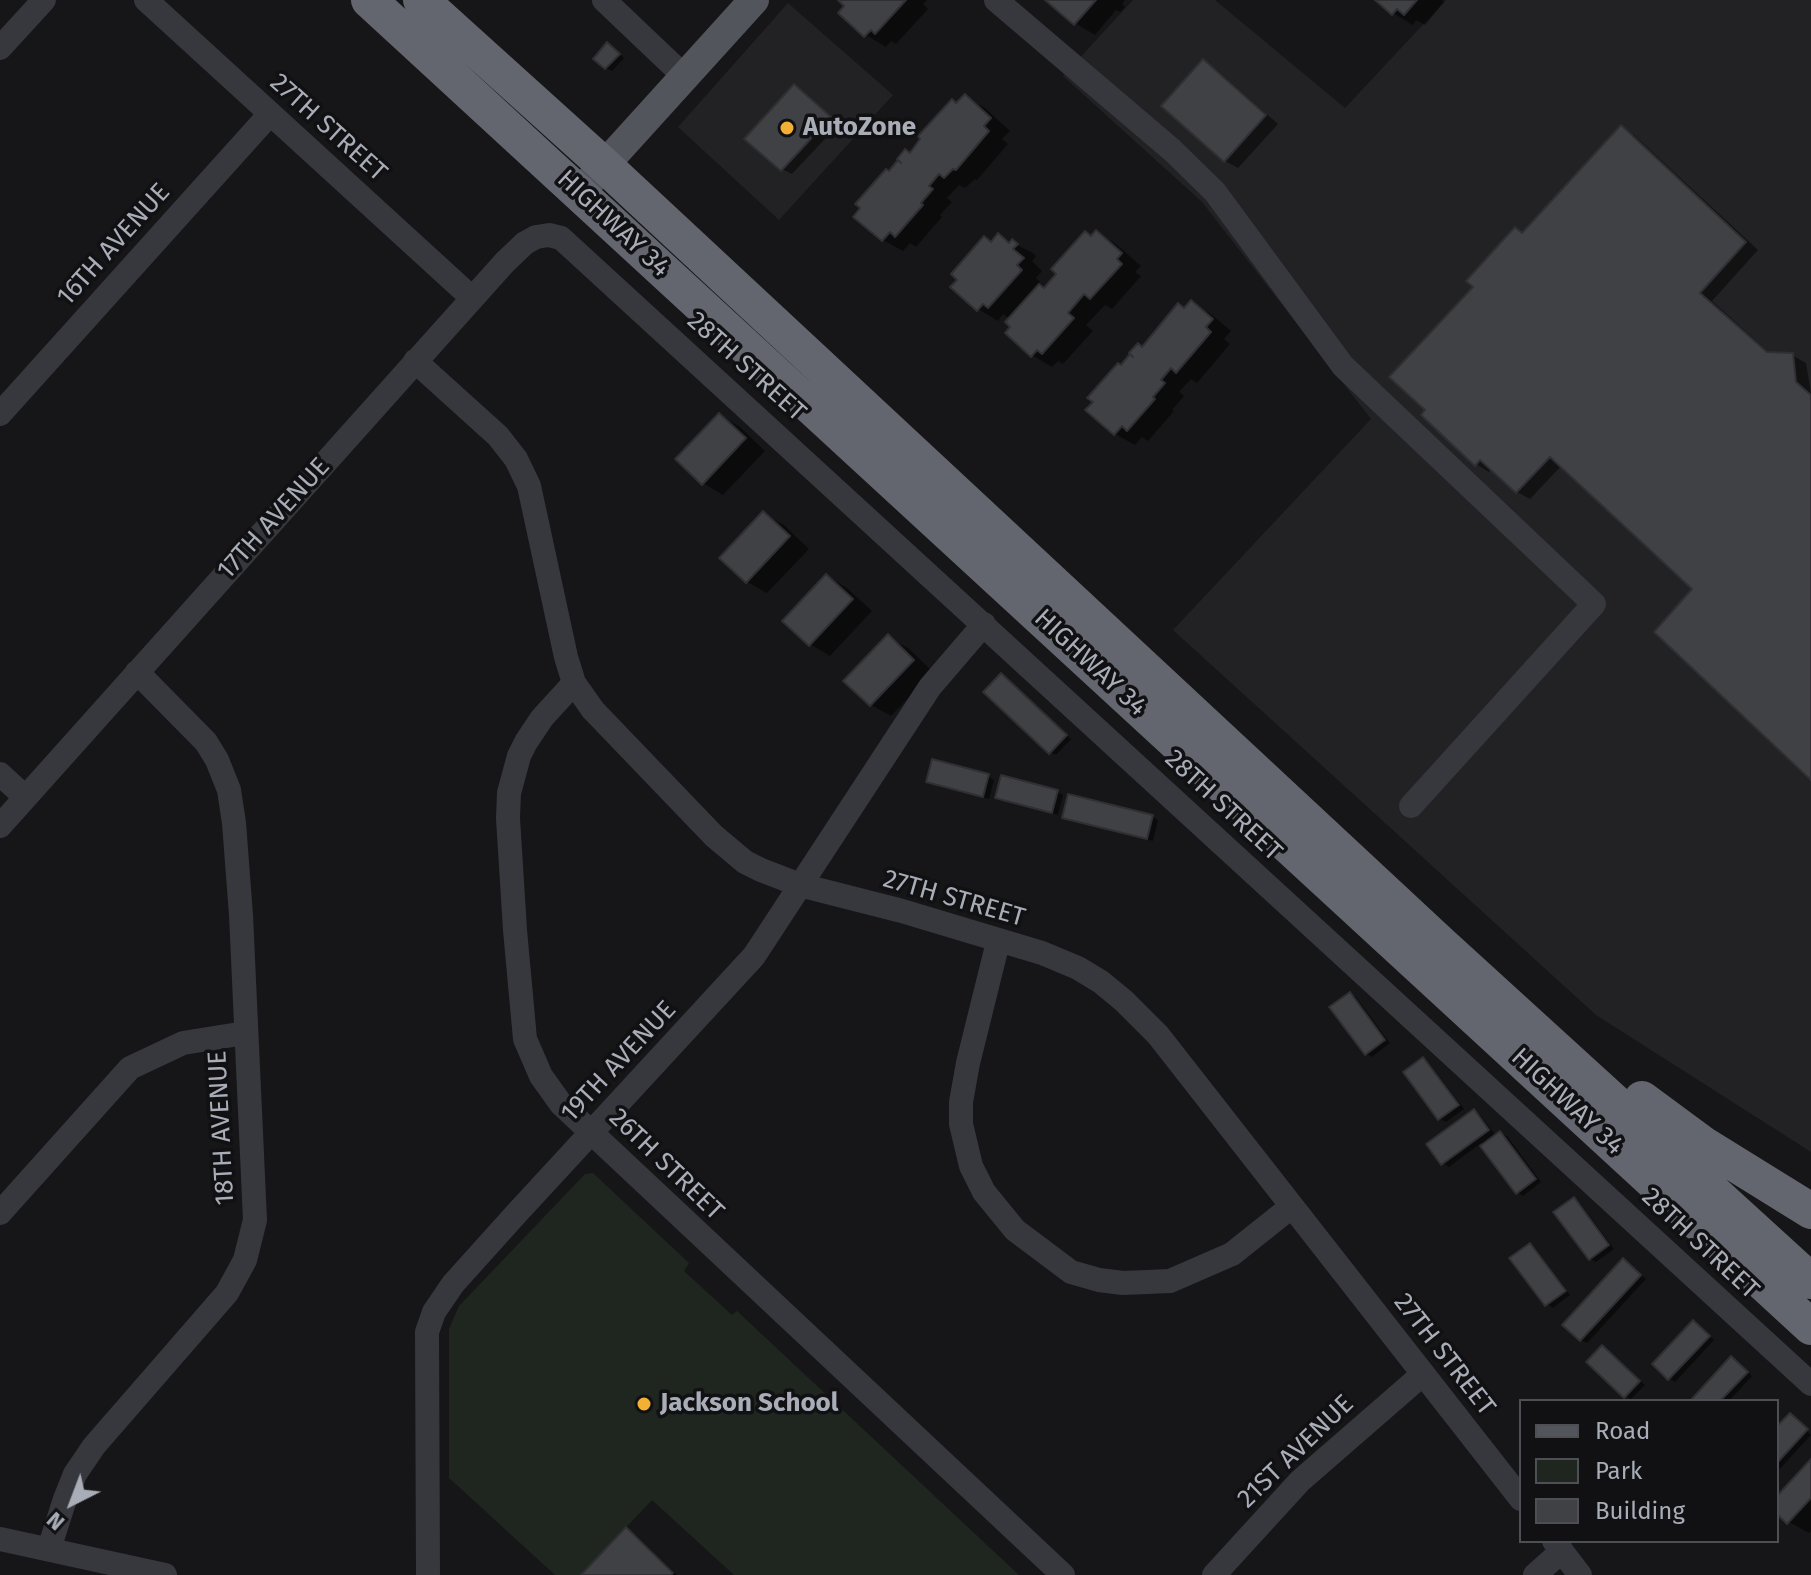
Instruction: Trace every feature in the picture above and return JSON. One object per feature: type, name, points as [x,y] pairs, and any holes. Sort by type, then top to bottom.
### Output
[{"type":"highway","name":"HIGHWAY 34","points":[[369,0],[1811,1327]]},
{"type":"highway","name":"HIGHWAY 34","points":[[421,0],[605,166],[1441,944],[1811,1281]]},
{"type":"highway","points":[[1441,944],[1538,1015],[1659,1113],[1811,1211]]},
{"type":"main road","points":[[579,193],[754,0]]},
{"type":"street","points":[[0,48],[44,0]]},
{"type":"street","name":"27TH STREET","points":[[146,0],[472,298]]},
{"type":"street","points":[[604,0],[686,78]]},
{"type":"street","points":[[996,0],[1172,150],[1215,192],[1343,366],[1594,604],[1411,806]]},
{"type":"street","name":"16TH AVENUE","points":[[0,414],[270,114]]},
{"type":"street","name":"17TH AVENUE","points":[[0,826],[472,298],[525,243],[549,235],[561,238]]},
{"type":"street","name":"28TH STREET","points":[[561,238],[1811,1384]]},
{"type":"street","name":"27TH STREET","points":[[415,361],[498,436],[516,459],[529,486],[574,683],[593,710],[714,836],[745,862],[800,885],[902,911],[1042,953],[1078,968],[1124,1001],[1158,1035],[1519,1496]]},
{"type":"street","name":"19TH AVENUE","points":[[428,1575],[427,1332],[434,1312],[453,1284],[745,967],[930,687],[984,624]]},
{"type":"street","name":"18TH AVENUE","points":[[49,1549],[75,1474],[94,1446],[222,1301],[245,1260],[255,1220],[241,915],[229,790],[206,742],[137,672]]},
{"type":"street","name":"26TH STREET","points":[[574,683],[542,718],[519,756],[509,793],[508,818],[525,1039],[548,1089],[765,1298],[1063,1575]]},
{"type":"street","points":[[0,774],[25,797]]},
{"type":"street","points":[[998,942],[968,1063],[961,1102],[961,1124],[971,1166],[991,1202],[1015,1230],[1071,1272],[1123,1283],[1170,1281],[1232,1254],[1291,1207]]},
{"type":"street","points":[[0,1213],[130,1068],[183,1043],[245,1033]]},
{"type":"street","name":"21ST AVENUE","points":[[1214,1575],[1300,1481],[1423,1374]]},
{"type":"street","points":[[0,1539],[165,1575]]},
{"type":"street","points":[[1535,1575],[1558,1546],[1580,1575]]},
{"type":"shaded area","points":[[1133,0],[1215,0],[1345,108],[1446,0],[1811,0],[1811,1152],[1596,1015],[1173,630],[1371,419],[1202,202],[1063,76]]},
{"type":"shaded area","points":[[788,3],[893,95],[779,220],[678,127]]},
{"type":"green space","name":"Jackson School","points":[[593,1173],[689,1263],[684,1271],[732,1315],[737,1311],[1019,1575],[734,1575],[652,1500],[581,1575],[555,1575],[449,1478],[449,1329],[459,1306],[585,1174]]},
{"type":"building","points":[[838,0],[906,0],[875,34],[871,30],[864,37],[838,13],[844,6]]},
{"type":"building","points":[[1045,0],[1096,0],[1074,25]]},
{"type":"building","points":[[1375,0],[1417,0],[1404,15],[1397,9],[1392,15]]},
{"type":"building","points":[[607,42],[620,54],[605,69],[593,59]]},
{"type":"building","points":[[1203,59],[1266,115],[1224,162],[1161,106]]},
{"type":"building","name":"AutoZone","points":[[794,84],[831,117],[781,171],[744,139]]},
{"type":"building","points":[[965,94],[991,118],[984,126],[989,131],[956,170],[953,169],[944,178],[939,174],[929,186],[933,189],[921,203],[923,205],[895,237],[890,232],[882,241],[853,217],[860,208],[855,204],[905,149],[910,153],[920,139],[918,136],[952,99],[956,103]]},
{"type":"building","points":[[1621,125],[1746,242],[1700,293],[1767,352],[1793,353],[1796,382],[1811,395],[1811,780],[1654,632],[1692,589],[1550,457],[1516,493],[1480,460],[1475,466],[1421,415],[1425,410],[1389,377],[1473,287],[1466,281],[1515,227],[1522,233]]},
{"type":"building","points":[[1096,230],[1122,253],[1117,259],[1122,264],[1090,299],[1084,294],[1068,313],[1074,318],[1042,354],[1037,350],[1031,357],[1005,333],[1010,327],[1005,322],[1039,284],[1044,288],[1056,274],[1051,269],[1085,231],[1091,236]]},
{"type":"building","points":[[998,233],[1009,243],[1012,239],[1018,244],[1013,249],[1024,258],[1017,265],[1022,270],[988,308],[983,304],[977,311],[950,287],[957,280],[951,274],[984,236],[991,242]]},
{"type":"building","points":[[1191,300],[1213,319],[1206,327],[1211,332],[1176,373],[1171,368],[1161,380],[1165,383],[1153,397],[1155,399],[1127,431],[1122,426],[1114,435],[1085,410],[1093,402],[1087,398],[1138,343],[1142,347],[1178,303],[1184,308]]},
{"type":"building","points":[[719,413],[746,438],[702,485],[675,459]]},
{"type":"building","points":[[763,511],[790,536],[746,583],[719,558]]},
{"type":"building","points":[[826,574],[853,599],[809,646],[782,621]]},
{"type":"building","points":[[888,634],[914,660],[870,706],[843,681]]},
{"type":"building","points":[[1001,673],[1067,735],[1049,754],[983,692]]},
{"type":"building","points":[[932,759],[989,774],[983,797],[926,782]]},
{"type":"building","points":[[1001,775],[1058,790],[1052,813],[995,798]]},
{"type":"building","points":[[1068,794],[1153,815],[1147,839],[1062,818]]},
{"type":"building","points":[[1350,992],[1385,1040],[1365,1055],[1329,1007]]},
{"type":"building","points":[[1423,1057],[1459,1105],[1438,1120],[1403,1072]]},
{"type":"building","points":[[1474,1109],[1489,1130],[1441,1165],[1426,1144]]},
{"type":"building","points":[[1500,1131],[1536,1179],[1516,1194],[1480,1146]]},
{"type":"building","points":[[1574,1197],[1609,1245],[1589,1260],[1553,1212]]},
{"type":"building","points":[[1530,1243],[1566,1291],[1545,1306],[1509,1258]]},
{"type":"building","points":[[1623,1258],[1641,1275],[1580,1341],[1562,1325]]},
{"type":"building","points":[[1693,1320],[1710,1336],[1668,1380],[1652,1364]]},
{"type":"building","points":[[1602,1345],[1640,1381],[1624,1398],[1586,1362]]},
{"type":"building","points":[[1731,1356],[1748,1372],[1722,1399],[1692,1399]]},
{"type":"building","points":[[1790,1413],[1808,1429],[1779,1461],[1779,1424]]},
{"type":"building","points":[[1811,1459],[1811,1498],[1787,1524],[1779,1516],[1779,1494]]},
{"type":"building","points":[[626,1527],[673,1573],[581,1575]]},
{"type":"place","name":"AutoZone","points":[[787,128]]},
{"type":"place","name":"Jackson School","points":[[644,1404]]}]
